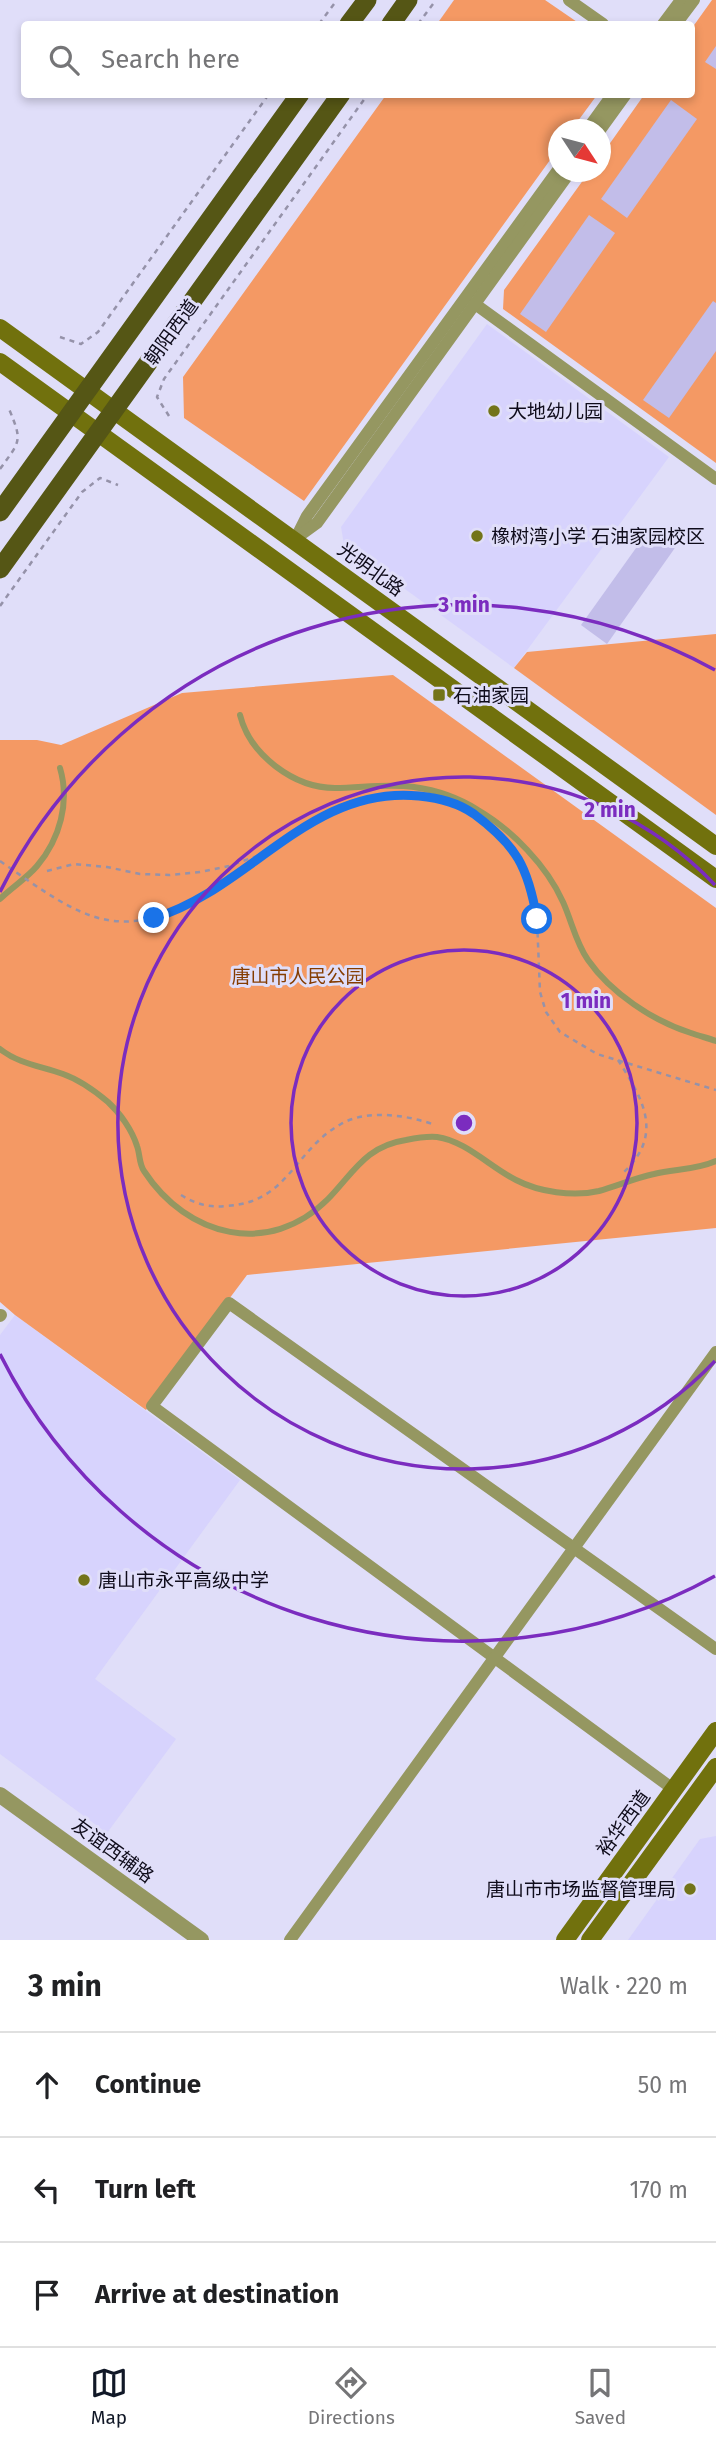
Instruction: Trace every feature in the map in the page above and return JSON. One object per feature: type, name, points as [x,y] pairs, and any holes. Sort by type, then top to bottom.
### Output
[{"type":"main road","points":[[351,21],[367,0]]},
{"type":"main road","points":[[393,21],[408,0]]},
{"type":"main road","name":"朝阳西道","points":[[0,512],[297,98]]},
{"type":"main road","name":"朝阳西道","points":[[0,569],[338,98]]},
{"type":"main road","name":"光明北路","points":[[0,328],[716,846]]},
{"type":"main road","points":[[0,362],[716,879]]},
{"type":"main road","name":"裕华西道","points":[[565,1940],[716,1731]]},
{"type":"main road","points":[[590,1940],[714,1774]]},
{"type":"street","points":[[569,0],[599,21]]},
{"type":"street","points":[[665,21],[681,0]]},
{"type":"street","points":[[678,21],[694,0]]},
{"type":"street","points":[[595,119],[610,98]]},
{"type":"street","points":[[608,119],[623,98]]},
{"type":"street","points":[[295,539],[307,516],[549,182]]},
{"type":"street","points":[[295,539],[317,523],[563,182]]},
{"type":"street","points":[[475,304],[716,479]]},
{"type":"street","points":[[673,1790],[152,1406],[229,1303],[716,1649]]},
{"type":"street","points":[[290,1940],[716,1352]]},
{"type":"street","name":"友谊西辅路","points":[[0,1794],[201,1940]]},
{"type":"lane","points":[[240,715],[256,749],[277,767],[305,782],[332,788],[385,785],[437,792],[477,809],[503,827],[533,856],[562,900],[574,933],[589,961],[602,976],[620,993],[656,1017],[716,1041]]},
{"type":"lane","points":[[0,899],[37,867],[52,841],[64,806],[64,782],[60,768]]},
{"type":"lane","points":[[0,1049],[27,1065],[63,1074],[95,1091],[125,1122],[136,1144],[142,1169],[173,1204],[194,1219],[228,1233],[268,1233],[288,1226],[307,1216],[327,1200],[358,1164],[376,1149],[396,1141],[422,1137],[439,1138],[465,1148],[497,1171],[519,1182],[564,1193],[596,1192],[653,1174],[704,1166],[716,1161]]},
{"type":"path","points":[[321,21],[337,0]]},
{"type":"path","points":[[420,21],[436,0]]},
{"type":"path","points":[[60,337],[81,344],[98,332],[266,98]]},
{"type":"path","points":[[169,416],[157,397],[164,379],[365,98]]},
{"type":"path","points":[[0,469],[16,447],[19,432],[9,409]]},
{"type":"path","points":[[0,606],[82,492],[100,478],[118,485]]},
{"type":"path","points":[[0,861],[62,904],[86,915],[112,921],[135,922],[172,913],[219,887],[336,808],[387,795]]},
{"type":"path","points":[[44,872],[74,864],[140,874],[169,875],[229,866],[271,851]]},
{"type":"path","points":[[516,855],[531,888],[537,919],[540,992],[546,1012],[561,1032],[597,1054],[716,1090]]},
{"type":"path","points":[[25,885],[35,878]]},
{"type":"path","points":[[618,1060],[635,1086],[647,1119],[647,1132],[642,1149],[633,1162],[618,1175]]},
{"type":"path","points":[[173,1189],[191,1201],[214,1208],[239,1206],[256,1201],[275,1189],[326,1134],[343,1122],[384,1115],[440,1127]]},
{"type":"shaded area","name":"橡树湾小学 石油家园校区","points":[[487,324],[669,457],[514,668],[344,545],[341,527]]},
{"type":"shaded area","name":"唐山市永平高级中学","points":[[15,1315],[240,1480],[95,1679],[176,1739],[107,1833],[0,1754],[0,1335]]},
{"type":"shaded area","name":"唐山市市场监督管理局","points":[[716,1836],[716,1940],[628,1940],[700,1839]]},
{"type":"green space","points":[[454,0],[545,0],[576,21],[439,21]]},
{"type":"green space","points":[[712,0],[716,0],[716,463],[503,309],[504,290],[582,182],[611,182],[611,142],[642,98],[695,98],[695,24]]},
{"type":"green space","points":[[384,98],[595,98],[579,119],[548,119],[548,163],[304,501],[184,418],[183,377]]},
{"type":"green space","points":[[716,634],[716,815],[514,668],[527,652]]},
{"type":"green space","name":"唐山市人民公园","points":[[393,675],[716,908],[716,1228],[247,1275],[146,1410],[0,1302],[0,740],[37,740],[61,745],[182,693]]},
{"type":"building","points":[[716,46],[716,69],[705,62]]},
{"type":"building","points":[[671,100],[697,119],[627,218],[601,199]]},
{"type":"building","points":[[589,215],[615,233],[546,332],[520,314]]},
{"type":"building","points":[[713,301],[716,303],[716,351],[669,418],[643,400]]},
{"type":"building","points":[[651,527],[677,545],[607,644],[581,625]]},
{"type":"place","name":"大地幼儿园","points":[[494,411]]},
{"type":"place","name":"橡树湾小学 石油家园校区","points":[[477,536]]},
{"type":"place","name":"石油家园","points":[[439,695]]},
{"type":"place","name":"唐山市永平高级中学","points":[[84,1580]]},
{"type":"place","name":"唐山市市场监督管理局","points":[[690,1889]]},
{"type":"route","points":[[154,918],[172,913],[219,887],[336,808],[387,795],[443,799],[466,808],[489,826],[510,845],[522,864],[531,888],[537,919]]}]
